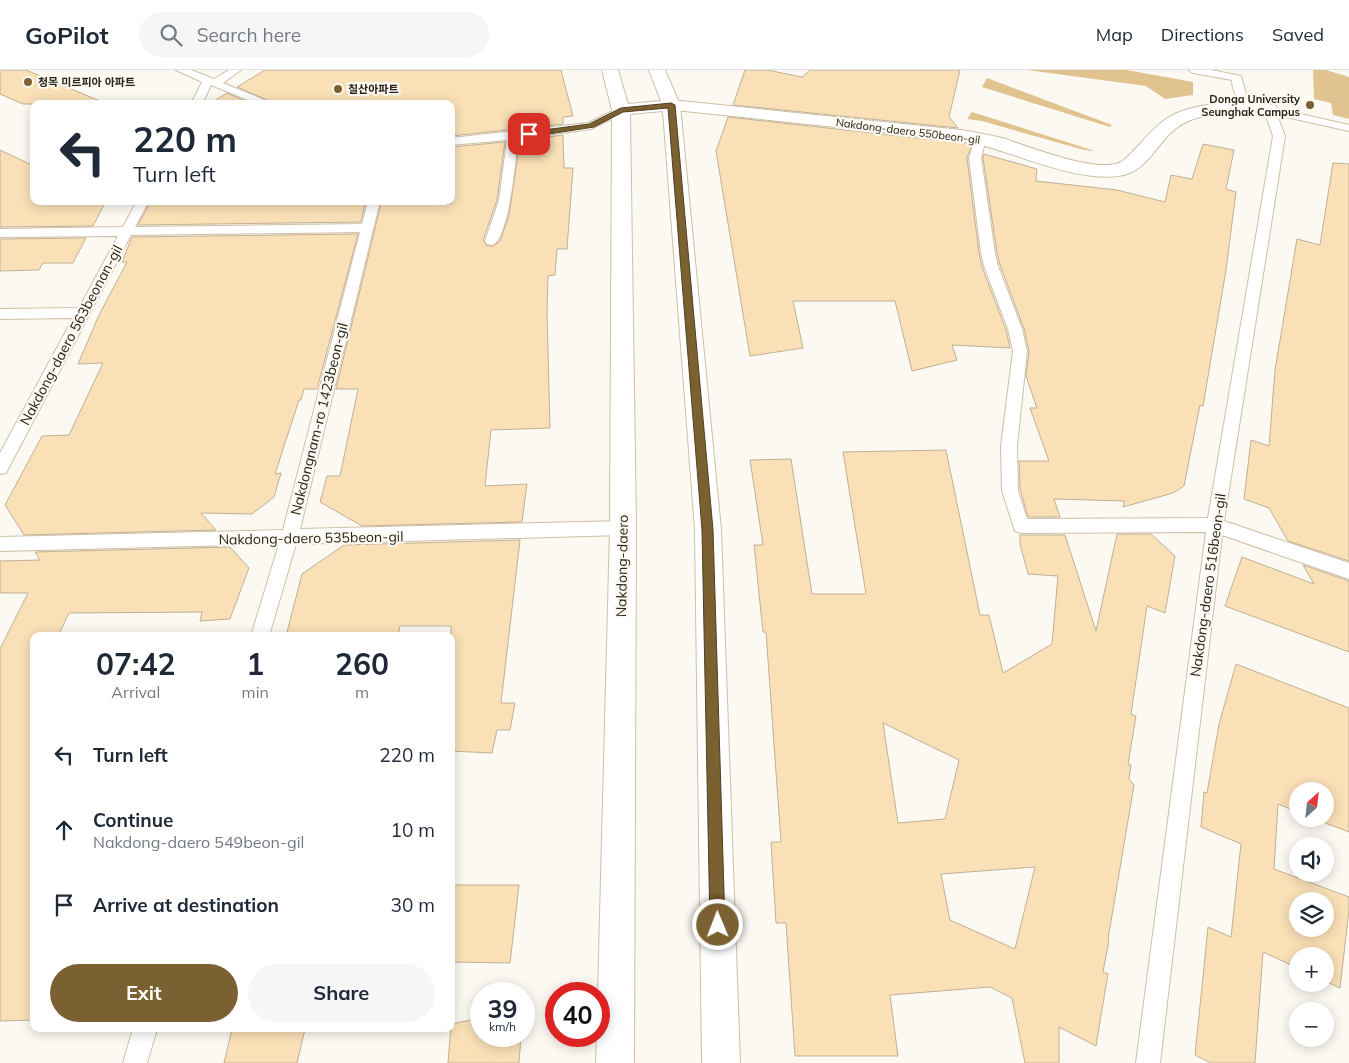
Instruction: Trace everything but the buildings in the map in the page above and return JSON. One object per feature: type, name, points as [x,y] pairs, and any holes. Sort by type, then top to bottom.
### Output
[{"type":"street","name":"Nakdong-daero","points":[[610,70],[621,110],[623,528],[615,1063]]},
{"type":"street","points":[[657,70],[671,105],[708,530],[721,1063]]},
{"type":"street","name":"Nakdong-daero 550beon-gil","points":[[621,110],[671,105],[961,135],[1063,163],[1096,171],[1112,172],[1126,169],[1166,127],[1180,118],[1199,113],[1263,109]]},
{"type":"lane","points":[[180,70],[259,100]]},
{"type":"lane","points":[[199,100],[212,82],[236,70]]},
{"type":"lane","points":[[1194,70],[1237,78],[1236,87],[1240,95],[1263,109],[1349,128]]},
{"type":"lane","name":"Nakdong-daero 516beon-gil","points":[[1148,1063],[1215,525],[1279,136],[1263,109]]},
{"type":"lane","points":[[455,142],[591,126],[621,110]]},
{"type":"lane","points":[[492,241],[505,200],[513,136]]},
{"type":"lane","points":[[980,139],[975,158],[990,266],[1015,329],[1020,351],[1009,446],[1010,491],[1021,526],[1215,525],[1349,571]]},
{"type":"lane","name":"Nakdong-daero 563beonan-gil","points":[[0,468],[141,205]]},
{"type":"lane","name":"Nakdongnam-ro 1423beon-gil","points":[[261,632],[289,538],[373,205]]},
{"type":"lane","points":[[0,233],[367,228]]},
{"type":"lane","points":[[0,314],[83,313]]},
{"type":"lane","name":"Nakdong-daero 535beon-gil","points":[[0,544],[623,528]]},
{"type":"lane","points":[[135,1063],[144,1032]]},
{"type":"shaded area","points":[[1027,70],[1127,70],[1193,82],[1193,95],[1165,99],[1146,86]]},
{"type":"shaded area","points":[[1313,70],[1326,70],[1349,77],[1349,119],[1333,115],[1331,103],[1314,99]]},
{"type":"shaded area","points":[[987,78],[1112,125],[1110,127],[982,87]]},
{"type":"shaded area","points":[[972,112],[1095,151],[1084,150],[982,121],[967,119]]},
{"type":"place","name":"청목 미르피아 아파트","points":[[28,82]]},
{"type":"place","name":"칠산아파트","points":[[338,89]]},
{"type":"place","name":"Donga University Seunghak Campus","points":[[1310,105]]},
{"type":"route","points":[[529,134],[591,126],[621,110],[671,105],[708,530],[718,925]]}]
